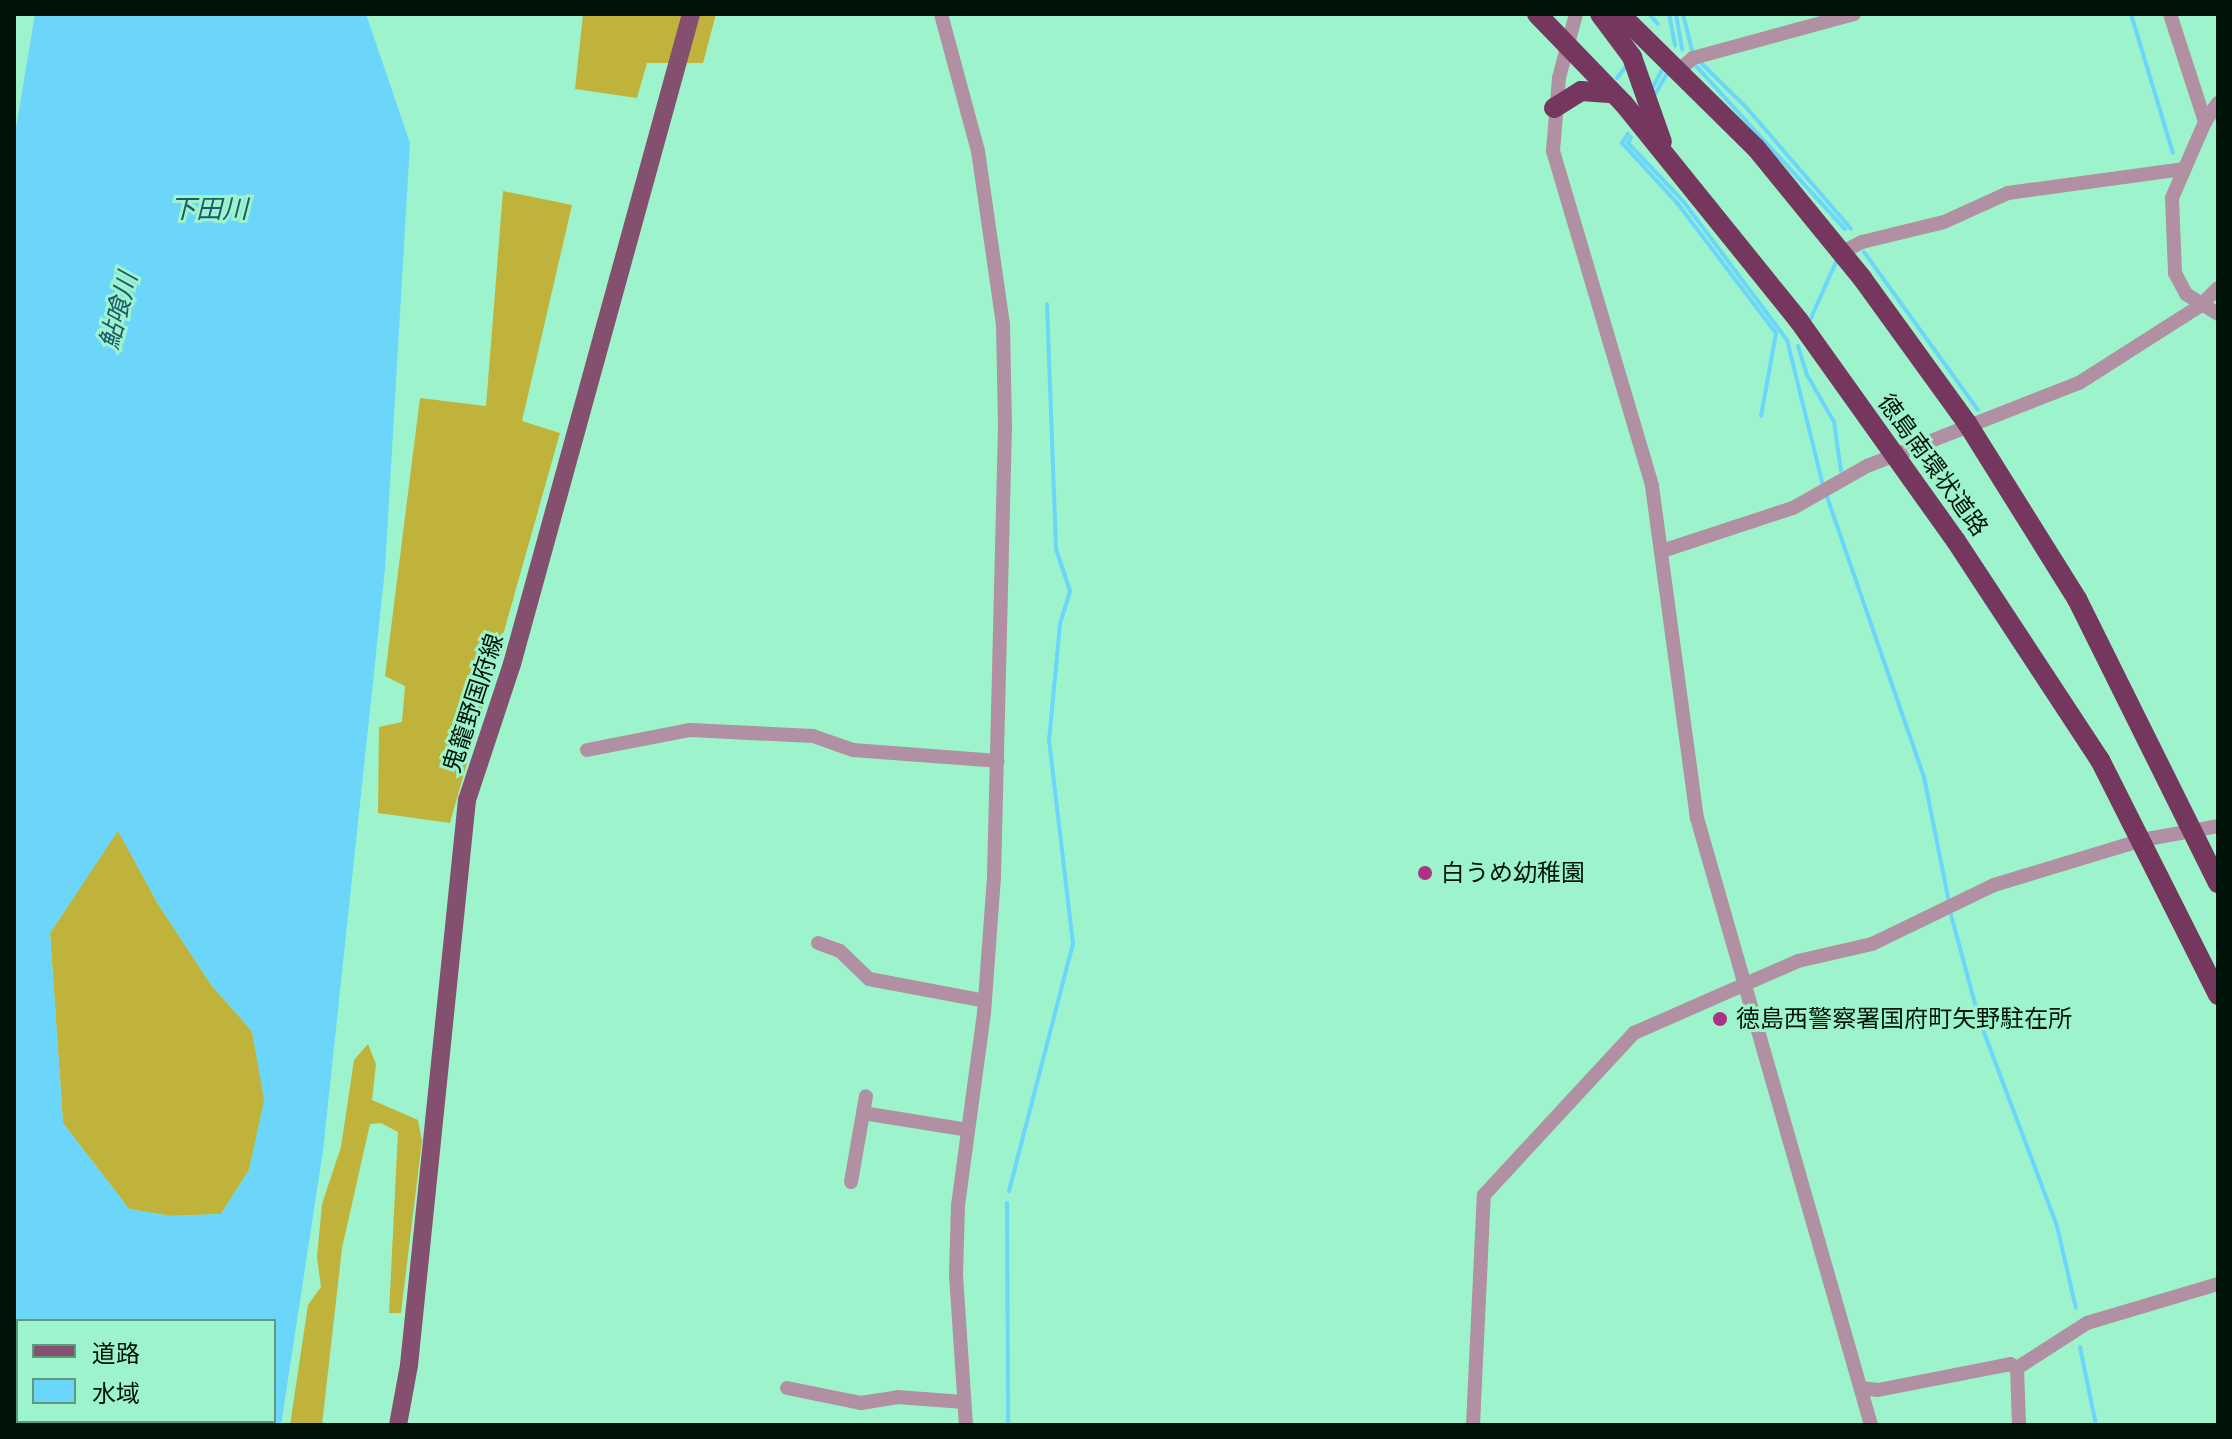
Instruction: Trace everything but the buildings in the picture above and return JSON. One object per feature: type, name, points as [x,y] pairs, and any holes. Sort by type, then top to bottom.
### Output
[{"type":"highway","name":"徳島南環状道路","points":[[1537,14],[1613,93],[1799,321],[2020,634],[2100,760],[2218,995]]},
{"type":"highway","points":[[1555,14],[1568,43]]},
{"type":"highway","points":[[1600,14],[1632,57],[1669,160]]},
{"type":"highway","name":"徳島南環状道路","points":[[1620,14],[1756,148],[1841,253],[1967,423],[2077,599],[2218,883]]},
{"type":"highway","points":[[1554,108],[1581,91],[1613,93]]},
{"type":"main road","name":"鬼籠野国府線","points":[[398,1425],[409,1365],[467,800],[516,648],[691,14]]},
{"type":"street","points":[[941,14],[972,111],[1003,324],[998,761],[985,1001],[968,1130],[956,1275],[966,1425]]},
{"type":"street","points":[[1576,14],[1554,108],[1553,151],[1652,486],[1697,818],[1871,1425]]},
{"type":"street","points":[[1678,71],[1693,58],[1854,14]]},
{"type":"street","points":[[2170,14],[2205,122]]},
{"type":"street","points":[[2212,313],[2179,284],[2169,215],[2184,169],[2205,122],[2218,103]]},
{"type":"street","points":[[1841,253],[1862,242],[1944,222],[2008,193],[2184,169]]},
{"type":"street","points":[[1662,551],[1793,508],[1825,489],[1967,423],[2079,383],[2212,313],[2218,288]]},
{"type":"street","points":[[587,750],[690,730],[813,736],[853,750],[998,761]]},
{"type":"street","points":[[1473,1425],[1484,1195],[1634,1033],[1798,961],[1872,944],[1951,909],[1994,885],[2142,840],[2218,826]]},
{"type":"street","points":[[818,943],[840,951],[869,979],[985,1001]]},
{"type":"street","points":[[851,1182],[866,1096]]},
{"type":"street","points":[[863,1113],[968,1130]]},
{"type":"street","points":[[2017,1368],[2087,1323],[2218,1284]]},
{"type":"street","points":[[1862,1388],[1878,1390],[2010,1364],[2017,1368]]},
{"type":"street","points":[[2017,1368],[2019,1425]]},
{"type":"street","points":[[787,1388],[861,1403],[897,1397],[964,1402]]},
{"type":"shaded area","points":[[583,14],[716,14],[703,63],[647,63],[637,98],[575,89]]},
{"type":"shaded area","points":[[503,191],[572,205],[522,421],[560,433],[450,823],[378,813],[379,727],[402,722],[405,686],[385,676],[420,398],[486,406]]},
{"type":"shaded area","points":[[118,830],[158,904],[212,986],[252,1031],[265,1100],[249,1170],[221,1214],[171,1216],[129,1209],[63,1123],[50,933]]},
{"type":"shaded area","points":[[368,1044],[376,1064],[372,1100],[418,1120],[422,1141],[401,1313],[389,1313],[398,1132],[381,1123],[370,1124],[342,1248],[322,1425],[290,1425],[308,1305],[321,1287],[317,1257],[322,1204],[341,1147],[354,1060]]},
{"type":"water","name":"下田川","points":[[35,14],[366,14],[410,143],[385,569],[323,1151],[281,1425],[14,1425],[14,140]],"holes":[[[118,831],[158,904],[212,986],[252,1031],[264,1100],[249,1170],[221,1214],[171,1216],[129,1209],[63,1123],[50,933]]]},
{"type":"waterway","points":[[1649,14],[1658,24]]},
{"type":"waterway","points":[[1669,14],[1675,45]]},
{"type":"waterway","points":[[1676,14],[1682,49]]},
{"type":"waterway","points":[[1683,14],[1692,51]]},
{"type":"waterway","points":[[2131,14],[2173,153]]},
{"type":"waterway","points":[[1700,62],[1745,106],[1851,229]]},
{"type":"waterway","points":[[1617,78],[1628,64]]},
{"type":"waterway","points":[[1696,66],[1845,229]]},
{"type":"waterway","points":[[1652,89],[1662,70]]},
{"type":"waterway","points":[[1654,96],[1666,75]]},
{"type":"waterway","points":[[1628,134],[1622,143],[1678,204],[1776,333],[1761,416]]},
{"type":"waterway","points":[[1631,137],[1628,143],[1683,201],[1787,340],[1823,485]]},
{"type":"waterway","points":[[1864,252],[1978,410]]},
{"type":"waterway","points":[[1810,320],[1837,260]]},
{"type":"waterway","points":[[1009,1191],[1073,944],[1049,741],[1060,624],[1070,591],[1056,549],[1047,304]]},
{"type":"waterway","points":[[1798,346],[1807,375],[1834,422],[1841,471]]},
{"type":"waterway","points":[[1826,494],[1924,777],[1949,902]]},
{"type":"waterway","points":[[1950,911],[1980,1022],[2057,1226],[2076,1308]]},
{"type":"waterway","points":[[1007,1203],[1008,1425]]},
{"type":"waterway","points":[[2080,1347],[2096,1425]]},
{"type":"place","name":"白うめ幼稚園","points":[[1425,873]]},
{"type":"place","name":"徳島西警察署国府町矢野駐在所","points":[[1720,1019]]},
{"type":"water label","name":"鮎喰川","points":[[119,311]]}]
